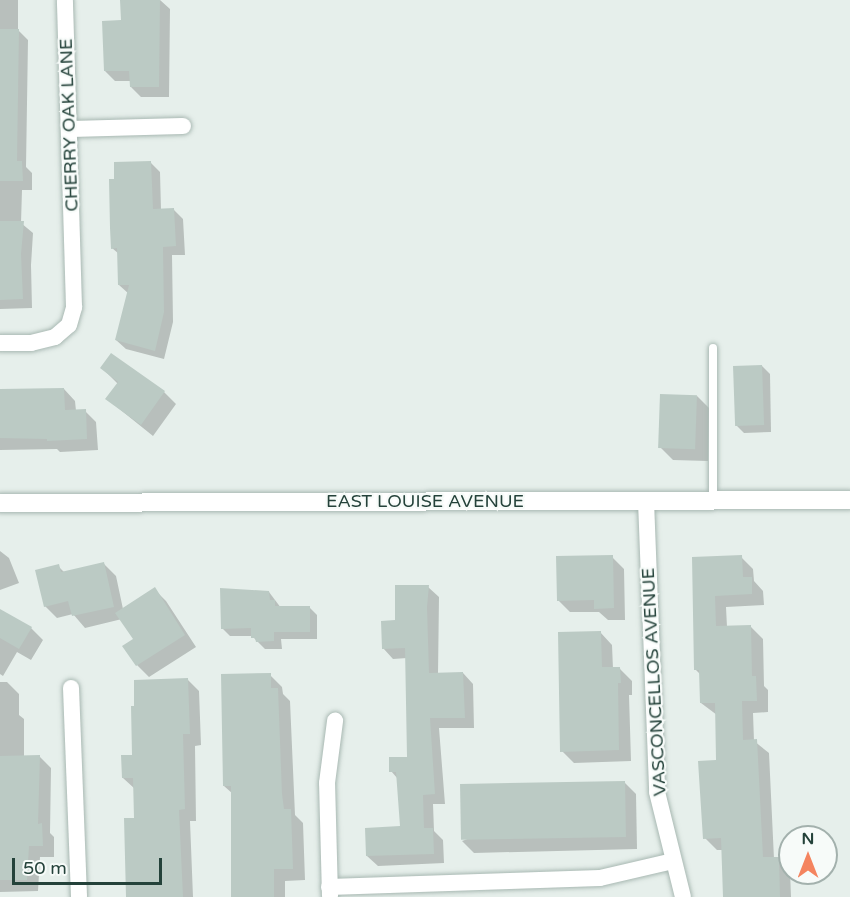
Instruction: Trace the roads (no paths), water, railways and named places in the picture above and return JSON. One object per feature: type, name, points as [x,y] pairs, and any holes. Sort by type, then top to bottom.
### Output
[{"type":"street","name":"CHERRY OAK LANE","points":[[0,343],[31,343],[55,337],[69,326],[74,307],[65,0]]},
{"type":"street","points":[[70,129],[183,126]]},
{"type":"street","name":"EAST LOUISE AVENUE","points":[[0,503],[850,500]]},
{"type":"street","name":"VASCONCELLOS AVENUE","points":[[646,501],[657,792],[683,897]]},
{"type":"street","points":[[71,688],[79,897]]},
{"type":"street","points":[[335,721],[327,783],[329,892],[600,878],[673,861]]},
{"type":"lane","points":[[713,348],[713,500]]}]
